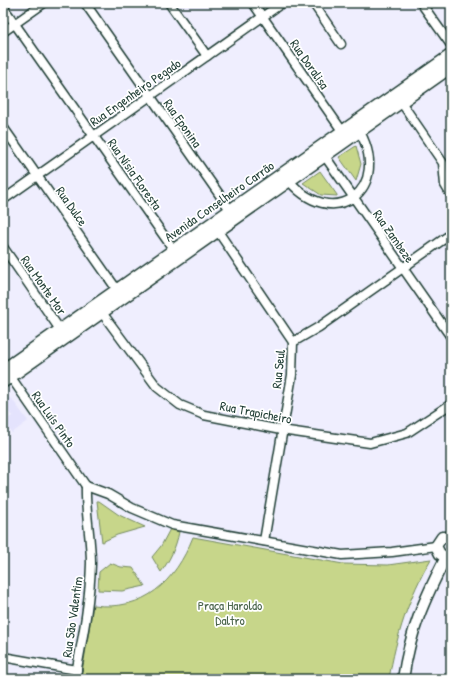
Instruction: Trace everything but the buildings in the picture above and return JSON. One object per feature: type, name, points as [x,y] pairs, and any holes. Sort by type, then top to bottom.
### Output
[{"type":"main road","name":"Avenida Conselheiro Carrão","points":[[5,373],[357,127],[451,55]]},
{"type":"main road","name":"Avenida Conselheiro Carrão","points":[[357,127],[401,102],[451,67]]},
{"type":"street","points":[[3,32],[44,3]]},
{"type":"street","name":"Rua Eponina","points":[[85,3],[233,214]]},
{"type":"street","points":[[169,3],[207,56]]},
{"type":"street","name":"Rua Doralisa","points":[[253,3],[345,135]]},
{"type":"street","name":"Rua Engenheiro Pegado","points":[[3,200],[282,3]]},
{"type":"street","points":[[313,3],[341,44]]},
{"type":"street","points":[[422,3],[451,45]]},
{"type":"street","name":"Rua Nísia Floresta","points":[[3,6],[177,254]]},
{"type":"street","points":[[401,102],[443,163],[445,185],[451,195]]},
{"type":"street","name":"Rua Dulce","points":[[3,127],[120,294]]},
{"type":"street","points":[[286,177],[312,200],[326,204],[342,204],[352,197],[364,185],[369,171],[367,153],[357,127]]},
{"type":"street","name":"Rua Zambeze","points":[[321,152],[451,337]]},
{"type":"street","name":"Rua Seul","points":[[215,227],[293,342],[292,375],[264,541]]},
{"type":"street","points":[[293,342],[319,327],[451,234]]},
{"type":"street","name":"Rua Monte Mor","points":[[3,247],[62,334]]},
{"type":"street","name":"Rua Trapicheiro","points":[[99,308],[146,374],[166,395],[180,404],[204,415],[282,430],[370,442],[407,433],[451,404]]},
{"type":"street","name":"Rua Luís Pinto","points":[[5,373],[86,486]]},
{"type":"street","points":[[86,486],[108,494],[132,508],[172,525],[342,555],[384,553],[436,546]]},
{"type":"street","name":"Rua São Valentim","points":[[75,679],[89,595],[91,561],[86,507],[86,486]]},
{"type":"street","points":[[403,679],[407,649],[414,624],[428,592],[448,556],[440,554],[436,546],[439,539],[450,537]]},
{"type":"street","points":[[3,657],[77,670]]},
{"type":"shaded area","points":[[3,395],[12,399],[28,421],[12,433],[3,420],[3,410],[9,418],[14,415],[11,415],[5,407],[3,408]]},
{"type":"green space","points":[[356,146],[361,164],[356,181],[339,157]]},
{"type":"green space","points":[[320,171],[337,196],[321,195],[303,183]]},
{"type":"green space","points":[[97,501],[119,515],[145,527],[117,535],[102,542]]},
{"type":"green space","points":[[170,529],[179,532],[172,553],[161,572],[152,557],[161,546]]},
{"type":"green space","name":"Praça Haroldo Daltro","points":[[193,537],[343,564],[388,565],[431,559],[416,587],[404,617],[395,648],[389,679],[81,679],[93,605],[111,606],[128,604],[155,590],[167,580],[177,568]]},
{"type":"green space","points":[[110,563],[121,567],[133,568],[145,586],[122,591],[98,590],[99,572]]}]
